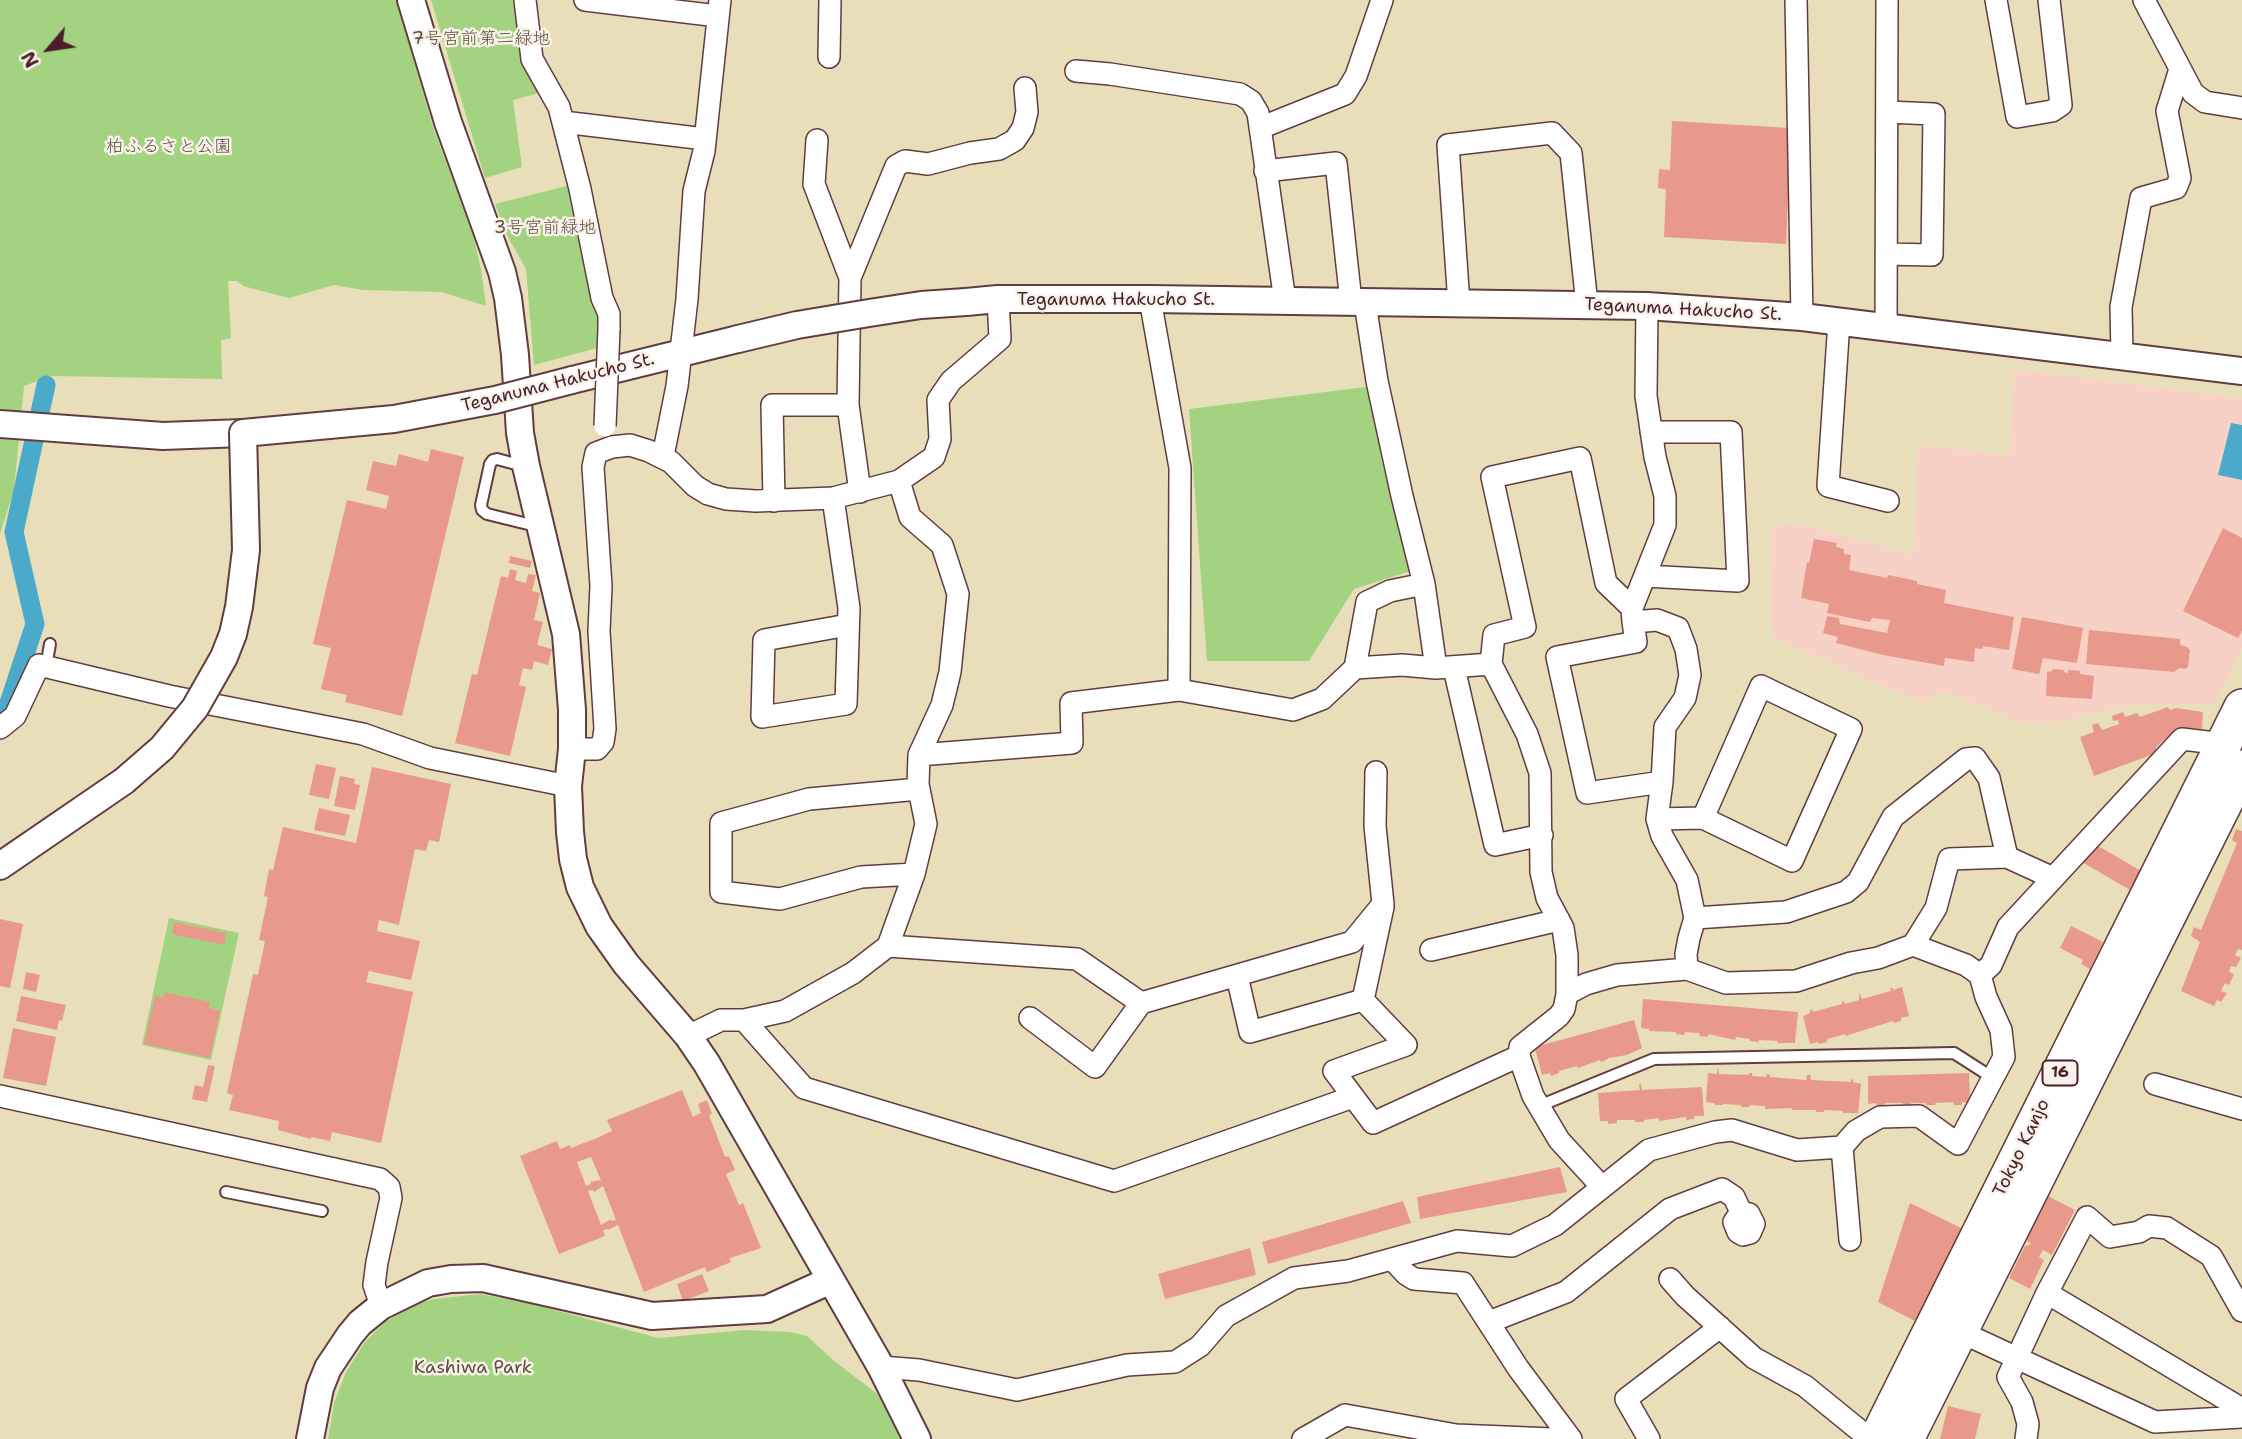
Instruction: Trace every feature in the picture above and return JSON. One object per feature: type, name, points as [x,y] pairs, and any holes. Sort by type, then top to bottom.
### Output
[{"type":"highway","name":"Tokyo Kanjo","points":[[1877,1439],[1948,1326],[2233,756],[2242,707]]},
{"type":"highway","name":"Tokyo Kanjo","points":[[1906,1439],[1948,1326]]},
{"type":"street","points":[[411,0],[455,142],[502,272],[512,328],[520,433],[566,634],[572,710],[568,786],[573,859],[580,887],[599,926],[626,964],[688,1036],[733,1107],[881,1367],[917,1439]]},
{"type":"street","points":[[525,0],[532,59],[559,107],[580,189],[602,298],[609,314],[605,426],[593,467],[601,586],[599,631],[605,729],[603,742],[597,749],[572,749]]},
{"type":"street","points":[[585,0],[719,8],[705,139],[694,191],[687,299],[677,386],[663,456]]},
{"type":"street","points":[[828,57],[830,0]]},
{"type":"street","points":[[1260,128],[1345,94],[1356,76],[1382,0]]},
{"type":"street","points":[[1796,0],[1801,317]]},
{"type":"street","points":[[1886,327],[1887,0]]},
{"type":"street","points":[[1996,0],[2017,117],[2052,111],[2062,105],[2049,0]]},
{"type":"street","points":[[2144,0],[2193,93],[2206,102],[2242,108]]},
{"type":"street","points":[[2122,355],[2121,307],[2141,198],[2176,188],[2180,178],[2168,111],[2180,69]]},
{"type":"street","points":[[1076,71],[1240,94],[1251,102],[1258,113],[1284,301]]},
{"type":"street","points":[[860,492],[848,405],[850,278],[896,166],[905,161],[928,164],[999,149],[1015,140],[1023,128],[1027,112],[1025,88]]},
{"type":"street","points":[[1886,254],[1932,255],[1934,114],[1887,112]]},
{"type":"street","points":[[563,122],[705,139]]},
{"type":"street","points":[[1459,304],[1448,145],[1552,133],[1571,153],[1587,305]]},
{"type":"street","points":[[817,140],[814,184],[850,278]]},
{"type":"street","points":[[1265,171],[1336,163],[1358,303],[1402,496],[1445,668],[1495,845],[1542,835]]},
{"type":"street","points":[[596,453],[629,445],[663,456],[695,486],[708,494],[726,499],[774,501],[833,498],[899,481],[934,457],[940,439],[938,400],[951,381],[1000,339],[998,299]]},
{"type":"street","name":"Teganuma Hakucho St.","points":[[0,424],[163,436],[243,433],[394,419],[495,400],[797,325],[921,305],[998,299],[1647,306],[1839,321],[2242,371]]},
{"type":"street","points":[[1150,299],[1180,468],[1179,690]]},
{"type":"street","points":[[1647,306],[1646,396],[1655,457],[1665,496],[1665,525],[1632,615],[1636,642],[1557,657],[1587,793],[1662,782]]},
{"type":"street","points":[[1839,321],[1828,486],[1888,501]]},
{"type":"street","points":[[774,501],[772,405],[848,405]]},
{"type":"street","points":[[1645,576],[1738,581],[1731,432],[1651,432]]},
{"type":"street","points":[[0,866],[124,781],[162,748],[195,708],[224,657],[239,607],[246,550],[243,433]]},
{"type":"street","points":[[1602,1187],[1559,1140],[1533,1096],[1519,1056],[1520,1046],[1559,1016],[1564,1009],[1567,994],[1567,955],[1563,928],[1548,898],[1541,872],[1540,773],[1527,734],[1491,664],[1494,635],[1525,627],[1492,477],[1580,458],[1606,583],[1632,615],[1678,628],[1686,649],[1690,675],[1685,698],[1665,727],[1657,819],[1662,836],[1687,880],[1695,918],[1686,954],[1687,969]]},
{"type":"street","points":[[688,1036],[721,1020],[744,1020],[785,1011],[853,973],[888,946],[914,874],[926,824],[919,789],[919,755],[942,705],[950,673],[958,594],[942,545],[910,517],[899,481]]},
{"type":"street","points":[[833,498],[849,608],[846,704],[762,717],[764,640],[848,625]]},
{"type":"street","points":[[919,755],[1073,743],[1071,703],[1179,690],[1293,710],[1322,699],[1355,668],[1367,602],[1390,591],[1424,584]]},
{"type":"street","points":[[1355,668],[1402,665],[1445,668],[1491,664]]},
{"type":"street","points":[[0,728],[15,716],[39,665],[169,696],[363,734],[430,758],[568,786]]},
{"type":"street","points":[[1657,819],[1703,818],[1792,861],[1851,729],[1761,686],[1703,818]]},
{"type":"street","points":[[1980,975],[1991,965],[2008,927],[2182,739],[2233,756]]},
{"type":"street","points":[[1695,918],[1786,912],[1846,892],[1858,882],[1893,817],[1966,759],[1975,758],[1989,778],[2007,857]]},
{"type":"street","points":[[1363,1000],[1383,904],[1375,826],[1376,772]]},
{"type":"street","points":[[914,874],[860,877],[780,898],[721,892],[721,824],[809,799],[919,789]]},
{"type":"street","points":[[1567,994],[1586,984],[1617,975],[1687,969],[1726,983],[1796,981],[1851,963],[1878,958],[1913,945],[1936,908],[1949,859],[2007,857],[2053,878]]},
{"type":"street","points":[[1030,1018],[1095,1067],[1141,1003],[1352,942],[1383,904]]},
{"type":"street","points":[[1431,950],[1559,920]]},
{"type":"street","points":[[881,1367],[919,1370],[1017,1390],[1126,1365],[1175,1362],[1200,1346],[1226,1316],[1294,1278],[1348,1271],[1457,1241],[1513,1245],[1555,1225],[1649,1150],[1715,1132],[1732,1130],[1797,1150],[1842,1147],[1856,1131],[1880,1117],[1919,1116],[1958,1144],[2004,1057],[2001,1030],[1986,997],[1980,975],[1966,965],[1913,945]]},
{"type":"street","points":[[888,946],[1077,959],[1141,1003]]},
{"type":"street","points":[[1237,976],[1250,1032],[1363,1000]]},
{"type":"street","points":[[1363,1000],[1406,1045],[1334,1072],[1373,1124],[1519,1056]]},
{"type":"street","points":[[744,1020],[804,1088],[1114,1181],[1353,1097]]},
{"type":"street","points":[[2155,1084],[2242,1110]]},
{"type":"street","points":[[0,1096],[380,1178],[389,1188],[391,1198],[374,1285],[381,1306]]},
{"type":"street","points":[[1842,1147],[1850,1240]]},
{"type":"street","points":[[1489,1322],[1566,1292],[1670,1209],[1723,1189],[1734,1197],[1741,1212]]},
{"type":"street","points":[[2025,1439],[2028,1424],[2022,1402],[2008,1377],[2046,1293],[2087,1217],[2110,1237],[2139,1232],[2149,1226],[2167,1228],[2211,1256],[2242,1311]]},
{"type":"street","points":[[1392,1259],[1406,1275],[1414,1279],[1463,1283],[1518,1368],[1572,1439]]},
{"type":"street","points":[[310,1439],[320,1388],[328,1368],[360,1323],[381,1306],[428,1283],[476,1278],[652,1316],[767,1309],[831,1280]]},
{"type":"street","points":[[1670,1279],[1685,1296],[1754,1358],[1805,1387],[1870,1439]]},
{"type":"street","points":[[2046,1293],[2242,1409]]},
{"type":"street","points":[[1948,1326],[2155,1422],[2242,1417]]},
{"type":"street","points":[[1649,1439],[1626,1399],[1720,1327]]},
{"type":"street","points":[[1316,1436],[1345,1415],[1456,1435],[1552,1439]]},
{"type":"lane","points":[[526,466],[497,459],[490,464],[482,510],[487,514],[541,527]]},
{"type":"lane","points":[[46,667],[51,644]]},
{"type":"lane","points":[[1539,1106],[1654,1059],[1954,1053],[1993,1078]]},
{"type":"lane","points":[[226,1192],[322,1211]]},
{"type":"shaded area","points":[[2015,369],[2242,400],[2242,649],[2214,704],[2132,704],[2066,720],[2046,723],[2019,722],[1946,691],[1922,703],[1772,637],[1770,527],[1804,525],[1914,555],[1918,445],[2009,455]]},
{"type":"green space","name":"柏ふるさと公園","points":[[0,0],[396,0],[433,127],[473,235],[486,306],[442,292],[363,290],[334,285],[289,298],[243,286],[237,281],[228,281],[231,338],[221,340],[222,379],[51,376],[24,386],[14,490],[0,534]]},
{"type":"green space","name":"7号宮前第二緑地","points":[[431,0],[516,0],[543,92],[513,100],[522,167],[485,178]]},
{"type":"green space","name":"3号宮前緑地","points":[[574,184],[601,309],[597,348],[534,365],[526,269],[508,237],[495,204]]},
{"type":"green space","points":[[1374,386],[1411,571],[1354,589],[1309,661],[1207,661],[1189,409]]},
{"type":"green space","points":[[169,918],[239,933],[211,1060],[142,1045]]},
{"type":"green space","name":"Kashiwa Park","points":[[480,1294],[532,1304],[658,1338],[745,1330],[790,1332],[807,1336],[876,1393],[896,1419],[904,1439],[328,1439],[334,1403],[346,1372],[365,1342],[385,1322],[417,1304],[434,1299]]},
{"type":"water","points":[[2231,423],[2242,425],[2242,480],[2218,475]]},
{"type":"building","points":[[1672,121],[1791,128],[1786,244],[1664,237],[1666,189],[1658,188],[1659,169],[1670,170]]},
{"type":"building","points":[[431,449],[464,457],[402,716],[345,702],[347,695],[321,689],[331,648],[313,644],[347,500],[386,509],[389,496],[366,490],[373,461],[396,466],[399,454],[428,462]]},
{"type":"building","points":[[2223,528],[2242,538],[2242,631],[2238,638],[2183,611]]},
{"type":"building","points":[[1814,539],[1837,543],[1836,547],[1844,549],[1844,554],[1851,555],[1849,570],[1917,581],[1917,584],[1946,590],[1944,603],[2014,617],[2009,650],[1983,646],[1983,649],[1975,648],[1974,662],[1945,658],[1944,666],[1836,643],[1838,637],[1823,633],[1827,616],[1839,618],[1840,624],[1887,633],[1890,620],[1872,618],[1870,622],[1827,613],[1829,604],[1801,598]]},
{"type":"building","points":[[510,556],[532,561],[530,568],[509,563]]},
{"type":"building","points":[[510,569],[517,571],[515,580],[526,583],[528,574],[536,575],[532,591],[540,593],[534,620],[543,622],[537,645],[552,649],[548,665],[534,661],[532,670],[523,668],[519,685],[526,687],[510,756],[455,743],[472,674],[477,675],[501,576],[508,578]]},
{"type":"building","points":[[2022,617],[2083,628],[2077,663],[2043,658],[2039,674],[2012,669]]},
{"type":"building","points":[[2089,630],[2180,639],[2180,645],[2190,650],[2188,667],[2174,672],[2086,664]]},
{"type":"building","points":[[2053,669],[2068,673],[2068,670],[2080,671],[2080,674],[2094,676],[2092,699],[2046,696],[2047,672]]},
{"type":"building","points":[[2168,707],[2170,710],[2176,708],[2203,712],[2202,729],[2178,728],[2156,747],[2156,751],[2151,755],[2094,776],[2080,737],[2094,732],[2092,725],[2098,723],[2102,730],[2119,724],[2118,720],[2113,721],[2112,716],[2123,712],[2125,717],[2137,713],[2140,717]]},
{"type":"building","points":[[316,764],[336,768],[329,799],[309,795]]},
{"type":"building","points":[[372,767],[451,784],[439,842],[429,840],[426,851],[415,849],[399,925],[379,920],[377,931],[420,941],[411,980],[369,971],[366,982],[413,992],[381,1143],[332,1132],[330,1141],[311,1139],[278,1130],[279,1121],[229,1110],[233,1095],[227,1093],[253,974],[258,975],[265,941],[259,940],[268,897],[264,896],[269,869],[273,870],[283,827],[356,843]]},
{"type":"building","points":[[340,776],[355,779],[354,784],[360,785],[355,810],[334,806]]},
{"type":"building","points":[[319,808],[350,815],[345,836],[314,830]]},
{"type":"building","points":[[2236,829],[2242,831],[2242,950],[2238,949],[2235,955],[2241,958],[2236,967],[2231,966],[2229,972],[2234,974],[2229,985],[2225,983],[2221,991],[2227,993],[2221,1002],[2217,1000],[2214,1006],[2181,991],[2200,942],[2191,936],[2194,927],[2201,930],[2237,843],[2232,840]]},
{"type":"building","points":[[2093,843],[2141,871],[2130,890],[2082,862]]},
{"type":"building","points":[[0,919],[23,924],[10,988],[0,986]]},
{"type":"building","points":[[174,922],[226,933],[224,945],[172,934]]},
{"type":"building","points":[[2071,926],[2103,942],[2090,969],[2081,964],[2083,960],[2060,948]]},
{"type":"building","points":[[26,972],[40,975],[36,992],[23,989]]},
{"type":"building","points":[[1902,987],[1909,1016],[1901,1018],[1901,1021],[1827,1039],[1827,1042],[1810,1044],[1803,1016],[1812,1009],[1813,1012],[1842,1004],[1844,1001],[1845,1004],[1859,1000],[1859,993],[1862,999],[1891,991],[1890,988],[1893,990]]},
{"type":"building","points":[[164,992],[210,1002],[209,1008],[220,1011],[210,1058],[144,1044],[155,996],[163,998]]},
{"type":"building","points":[[21,996],[66,1005],[57,1030],[16,1021]]},
{"type":"building","points":[[1643,999],[1798,1012],[1795,1043],[1759,1042],[1736,1037],[1735,1040],[1708,1034],[1708,1037],[1699,1036],[1700,1033],[1685,1032],[1684,1035],[1649,1031],[1641,1028]]},
{"type":"building","points":[[1634,1020],[1642,1048],[1627,1055],[1559,1071],[1551,1076],[1550,1073],[1542,1075],[1535,1048],[1541,1043],[1542,1045]]},
{"type":"building","points":[[13,1028],[56,1037],[46,1086],[3,1078]]},
{"type":"building","points":[[208,1065],[215,1066],[207,1102],[192,1099],[195,1085],[203,1087]]},
{"type":"building","points":[[1718,1067],[1719,1074],[1752,1073],[1752,1076],[1766,1077],[1767,1074],[1770,1077],[1806,1080],[1807,1075],[1810,1075],[1811,1080],[1851,1082],[1854,1079],[1853,1082],[1861,1084],[1858,1113],[1715,1105],[1706,1102],[1708,1073],[1717,1074]]},
{"type":"building","points":[[1969,1073],[1970,1103],[1911,1103],[1903,1106],[1903,1103],[1885,1103],[1884,1106],[1868,1104],[1868,1076]]},
{"type":"building","points":[[1639,1084],[1642,1090],[1702,1087],[1704,1116],[1686,1120],[1686,1117],[1659,1121],[1659,1118],[1644,1122],[1617,1120],[1617,1123],[1608,1124],[1608,1121],[1600,1121],[1598,1093],[1640,1090]]},
{"type":"building","points":[[682,1090],[693,1117],[701,1113],[698,1104],[707,1100],[712,1114],[709,1115],[725,1157],[729,1156],[735,1170],[726,1174],[739,1205],[743,1203],[761,1248],[730,1258],[731,1262],[707,1272],[705,1267],[644,1292],[618,1225],[603,1230],[605,1236],[559,1254],[520,1156],[557,1141],[560,1149],[570,1145],[571,1148],[597,1138],[612,1131],[607,1120]],"holes":[[[591,1157],[601,1180],[590,1182],[591,1184],[586,1186],[577,1162]],[[603,1186],[616,1220],[611,1219],[601,1225],[588,1191],[594,1192]]]},
{"type":"building","points":[[1560,1167],[1567,1192],[1420,1219],[1417,1197]]},
{"type":"building","points":[[2046,1195],[2075,1210],[2052,1255],[2043,1250],[2039,1257],[2044,1260],[2030,1289],[2009,1278],[2025,1246],[2031,1244],[2025,1239]]},
{"type":"building","points":[[1403,1201],[1411,1223],[1268,1264],[1262,1242]]},
{"type":"building","points":[[1910,1203],[1963,1229],[1917,1322],[1878,1302]]},
{"type":"building","points":[[1250,1248],[1256,1275],[1165,1299],[1158,1274]]},
{"type":"building","points":[[702,1274],[709,1291],[683,1301],[677,1284]]},
{"type":"building","points":[[1948,1406],[1981,1414],[1975,1439],[1940,1439]]},
{"type":"waterway","points":[[0,713],[8,706],[35,624],[14,532],[46,385]]}]
